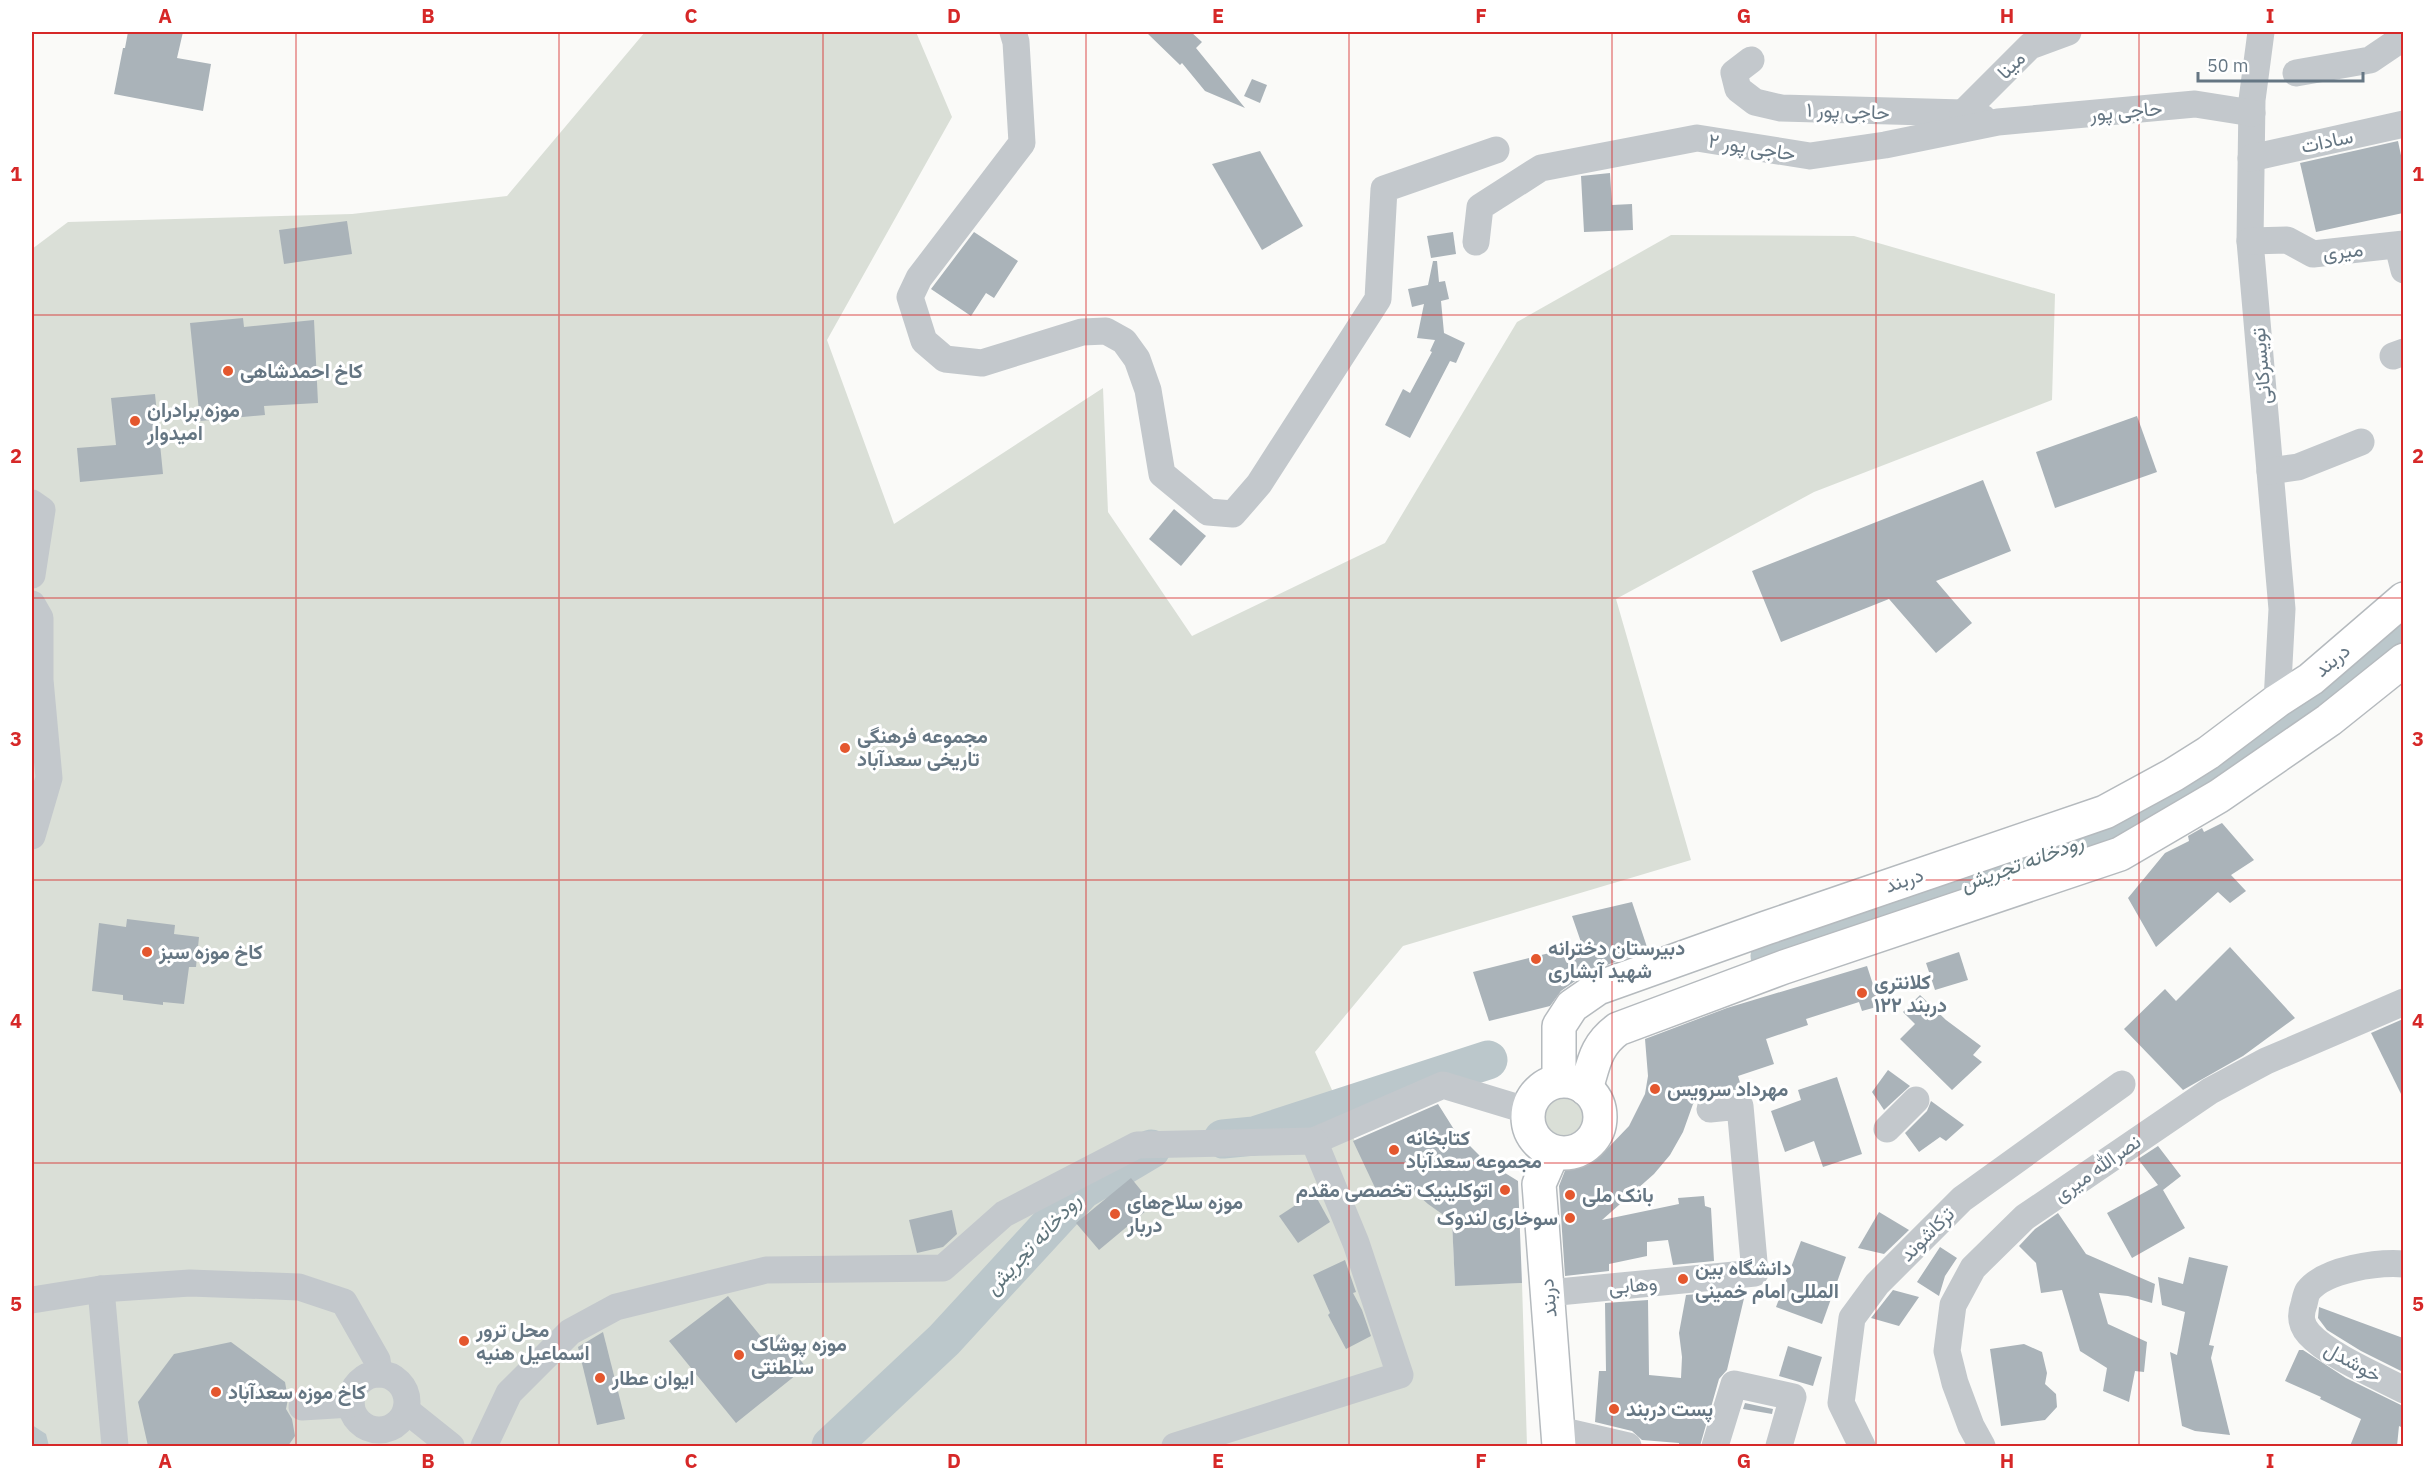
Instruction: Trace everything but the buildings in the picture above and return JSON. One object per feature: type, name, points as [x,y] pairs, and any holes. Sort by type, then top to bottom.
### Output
[{"type":"main road","name":"دربند","points":[[1573,1085],[1559,1026],[1572,1006],[1598,988],[2105,812],[2197,759],[2311,679],[2403,599]]},
{"type":"main road","points":[[1573,1085],[1606,1038],[1618,1029],[1784,967],[2120,854],[2219,796],[2329,720],[2403,660]]},
{"type":"main road","points":[[2197,759],[2189,770],[2189,784],[2192,790],[2204,798],[2219,796]]},
{"type":"main road","points":[[2145,790],[2160,792],[2170,802],[2172,816],[2165,828]]},
{"type":"main road","points":[[1573,1085],[1594,1097],[1599,1107],[1598,1129],[1593,1139],[1575,1152],[1553,1152],[1537,1140],[1531,1131],[1529,1111],[1539,1091],[1573,1085]]},
{"type":"main road","name":"دربند","points":[[1553,1152],[1539,1184],[1559,1438]]},
{"type":"street","points":[[1013,32],[1016,42],[1022,143],[919,278],[910,297],[924,341],[945,359],[982,363],[1082,332],[1106,331],[1125,341],[1137,359],[1148,390],[1162,474],[1208,512],[1233,514],[1259,484],[1378,299],[1384,189],[1496,150]]},
{"type":"street","name":"مینا","points":[[1964,113],[2030,46],[2068,32]]},
{"type":"street","name":"تویسرکانی","points":[[2261,32],[2252,113],[2250,241],[2282,609],[2277,701]]},
{"type":"street","points":[[2296,73],[2370,60],[2403,37]]},
{"type":"street","name":"حاجی پور ۱","points":[[1751,60],[1734,74],[1738,89],[1755,102],[1781,108],[1824,111],[1964,113],[1998,122]]},
{"type":"street","name":"حاجی پور","points":[[1998,122],[2195,104],[2252,113]]},
{"type":"street","name":"حاجی پور ۲","points":[[1476,242],[1480,207],[1541,168],[1697,138],[1810,156],[1885,145],[1998,122]]},
{"type":"street","name":"سادات","points":[[2252,158],[2403,124]]},
{"type":"street","name":"میری","points":[[2250,241],[2288,240],[2313,255],[2402,253]]},
{"type":"street","points":[[2270,471],[2298,467],[2361,441]]},
{"type":"street","points":[[32,503],[42,510],[32,575]]},
{"type":"street","points":[[32,604],[40,618],[40,680],[49,778],[32,836]]},
{"type":"street","name":"نصرالله میری","points":[[1982,1446],[1971,1426],[1955,1383],[1947,1351],[1953,1305],[1973,1268],[2025,1217],[2210,1091],[2266,1061],[2403,1002]]},
{"type":"street","name":"ترکاشوند","points":[[1862,1446],[1841,1403],[1852,1318],[1877,1284],[1962,1199],[2122,1084]]},
{"type":"street","points":[[484,1446],[509,1393],[570,1332],[616,1306],[766,1270],[943,1268],[1004,1214],[1137,1145],[1314,1141],[1443,1085],[1529,1111]]},
{"type":"street","points":[[1887,1129],[1916,1100]]},
{"type":"street","name":"وهابی","points":[[1548,1293],[1755,1273],[1740,1106],[1710,1109]]},
{"type":"street","points":[[1175,1446],[1400,1375],[1356,1243],[1314,1141]]},
{"type":"street","name":"خوشدل","points":[[2403,1264],[2386,1263],[2354,1269],[2321,1281],[2308,1292],[2300,1316],[2306,1331],[2318,1343],[2403,1390]]},
{"type":"street","points":[[32,1300],[101,1289],[190,1283],[299,1287],[344,1302],[377,1360],[379,1374]]},
{"type":"street","points":[[101,1289],[115,1446]]},
{"type":"street","points":[[379,1374],[388,1375],[402,1385],[406,1393],[406,1410],[397,1424],[378,1438],[373,1430],[358,1420],[351,1404],[356,1386],[370,1375],[379,1374]]},
{"type":"street","points":[[1714,1446],[1734,1384],[1793,1397],[1779,1446]]},
{"type":"street","points":[[302,1407],[351,1404]]},
{"type":"street","points":[[406,1410],[451,1446]]},
{"type":"street","points":[[1559,1438],[1628,1446]]},
{"type":"shaded area","name":"مجموعه فرهنگی تاریخی سعدآباد","points":[[645,32],[916,32],[952,117],[827,340],[894,524],[1103,388],[1108,512],[1192,636],[1385,543],[1517,322],[1671,235],[1854,236],[2055,294],[2052,400],[1814,492],[1616,599],[1691,860],[1403,946],[1315,1052],[1378,1193],[1404,1181],[1452,1220],[1455,1285],[1522,1283],[1527,1446],[32,1446],[32,249],[68,222],[352,214],[507,196]]},
{"type":"shaded area","points":[[1565,1096],[1580,1102],[1586,1117],[1580,1132],[1565,1138],[1550,1132],[1544,1117],[1550,1102]]},
{"type":"shaded area","points":[[32,1425],[46,1434],[49,1446],[32,1446]]},
{"type":"waterway","name":"رودخانه تجریش","points":[[1770,956],[2137,820],[2194,788],[2404,642]]},
{"type":"waterway","name":"رودخانه تجریش","points":[[1223,1139],[1254,1136],[1488,1060]]},
{"type":"waterway","name":"رودخانه تجریش","points":[[831,1446],[944,1340],[1082,1190],[1151,1149]]},
{"type":"place","name":"کاخ احمدشاهی","points":[[228,371]]},
{"type":"place","name":"موزه برادران امیدوار","points":[[135,421]]},
{"type":"place","name":"مجموعه فرهنگی تاریخی سعدآباد","points":[[845,748]]},
{"type":"place","name":"کاخ موزه سبز","points":[[147,952]]},
{"type":"place","name":"دبیرستان دخترانه شهید آبشاری","points":[[1536,959]]},
{"type":"place","name":"کلانتری ۱۲۲ دربند","points":[[1862,993]]},
{"type":"place","name":"مهرداد سرویس","points":[[1655,1089]]},
{"type":"place","name":"کتابخانه مجموعه سعدآباد","points":[[1394,1150]]},
{"type":"place","name":"اتوکلینیک تخصصی مقدم","points":[[1505,1190]]},
{"type":"place","name":"بانک ملی","points":[[1570,1195]]},
{"type":"place","name":"موزه سلاح‌های دربار","points":[[1115,1214]]},
{"type":"place","name":"سوخاری لندوک","points":[[1570,1218]]},
{"type":"place","name":"دانشگاه بین المللی امام خمینی","points":[[1683,1279]]},
{"type":"place","name":"محل ترور اسماعیل هنیه","points":[[464,1341]]},
{"type":"place","name":"موزه پوشاک سلطنتی","points":[[739,1355]]},
{"type":"place","name":"ایوان عطار","points":[[600,1378]]},
{"type":"place","name":"کاخ موزه سعدآباد","points":[[216,1392]]},
{"type":"place","name":"پست دربند","points":[[1614,1409]]}]
